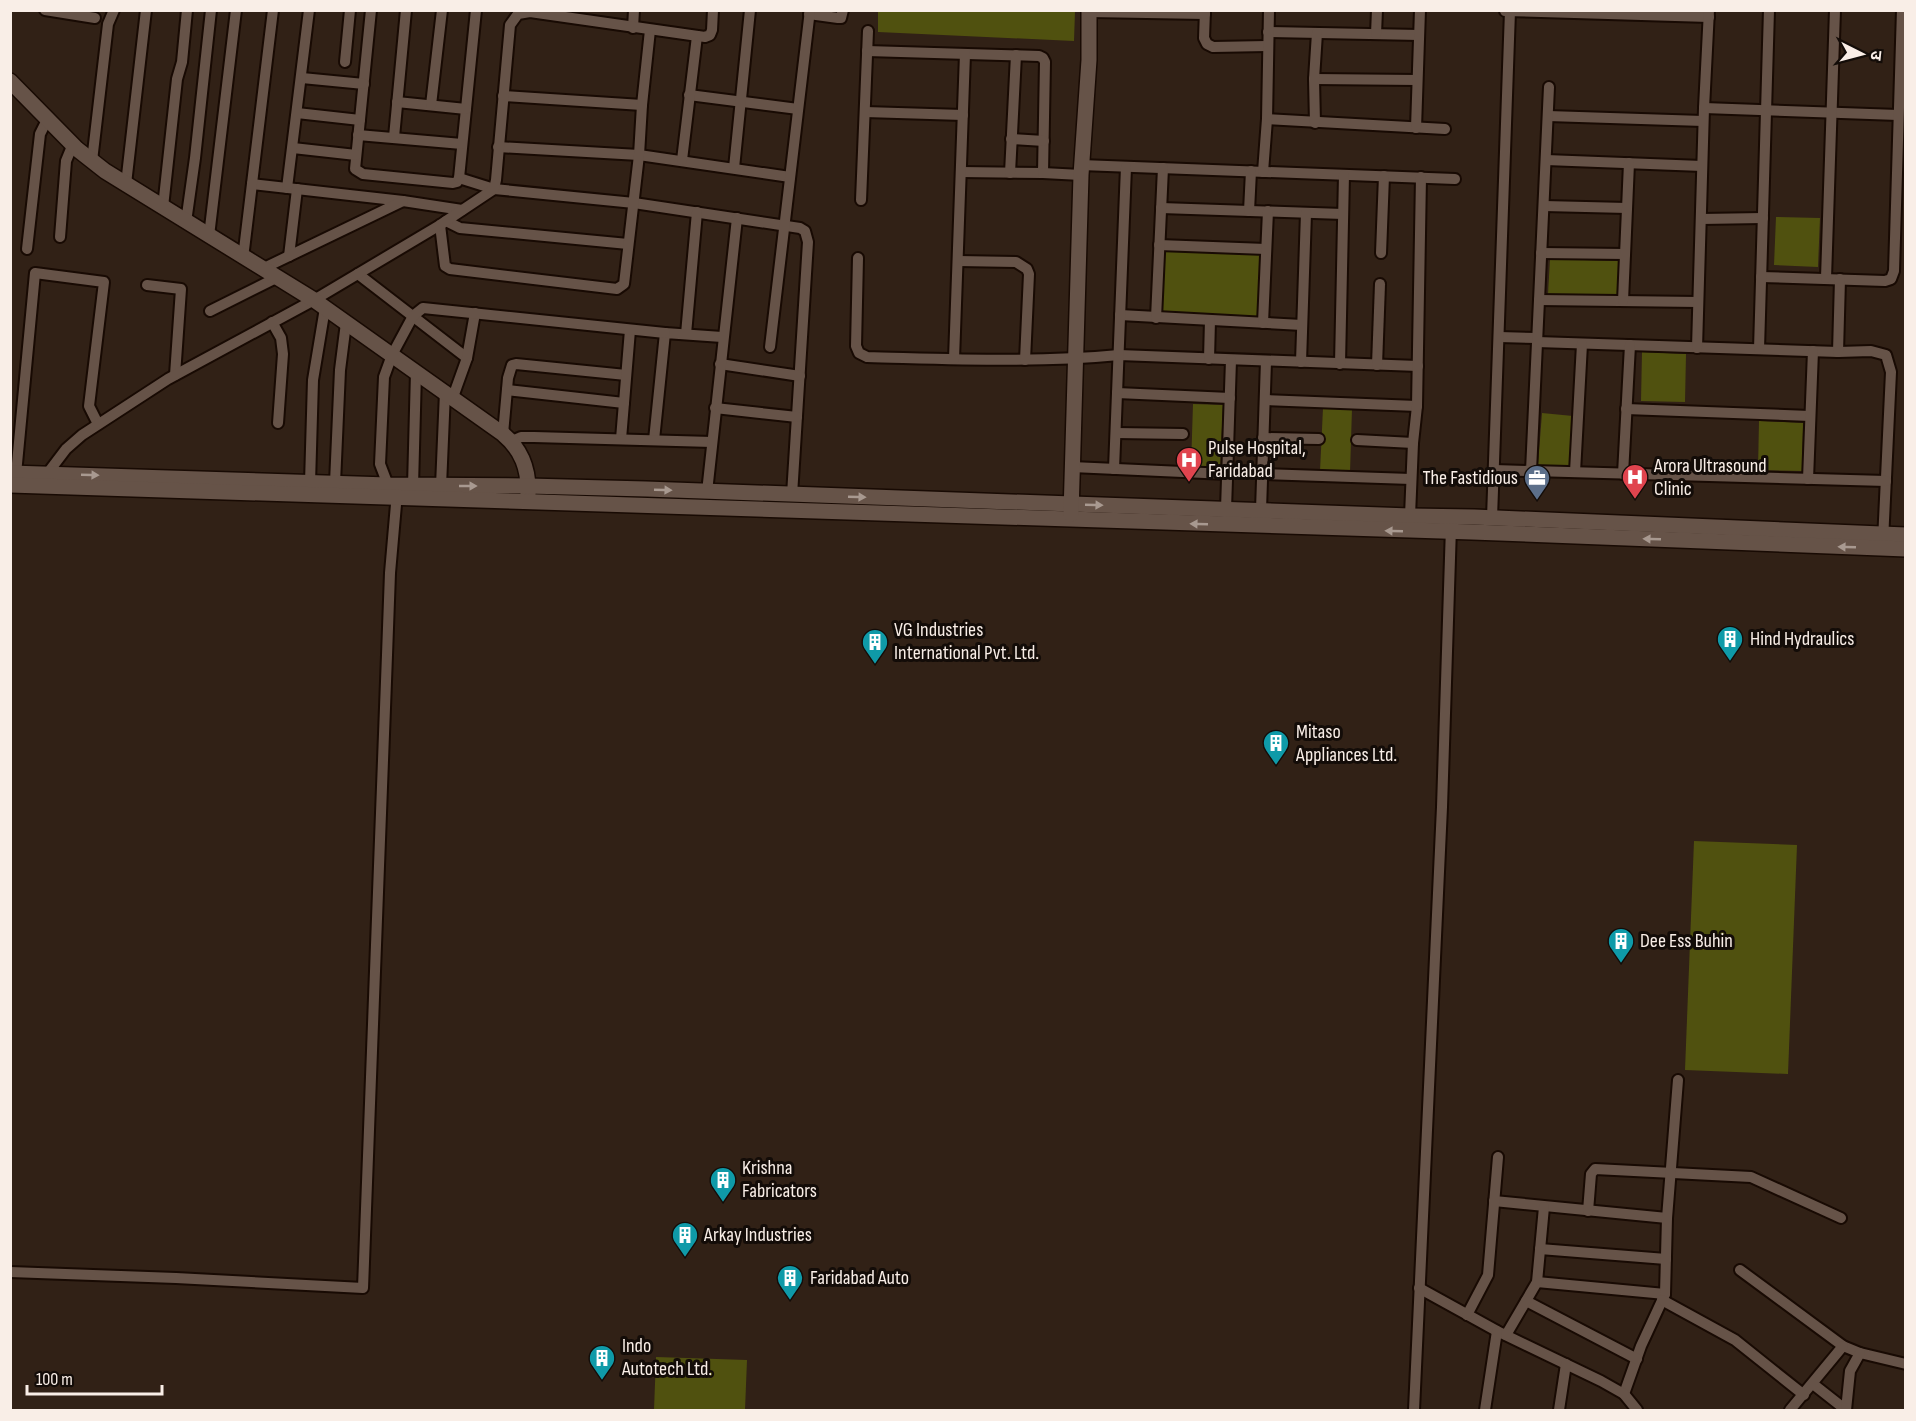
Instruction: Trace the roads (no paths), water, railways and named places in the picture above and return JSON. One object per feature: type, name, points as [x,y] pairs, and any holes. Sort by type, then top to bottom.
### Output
[{"type":"street","points":[[45,10],[95,18]]},
{"type":"street","points":[[92,161],[108,24],[114,10]]},
{"type":"street","points":[[126,184],[146,10]]},
{"type":"street","points":[[163,207],[187,10]]},
{"type":"street","points":[[186,222],[211,10]]},
{"type":"street","points":[[209,236],[236,10]]},
{"type":"street","points":[[243,258],[273,10]]},
{"type":"street","points":[[290,256],[293,148],[309,10]]},
{"type":"street","points":[[345,62],[350,10]]},
{"type":"street","points":[[371,10],[355,170],[363,174],[453,183],[459,178],[476,10]]},
{"type":"street","points":[[394,137],[406,10]]},
{"type":"street","points":[[431,105],[442,10]]},
{"type":"street","points":[[633,28],[634,10]]},
{"type":"street","points":[[494,189],[510,25],[518,14],[530,12],[696,36],[710,35],[713,10]]},
{"type":"street","points":[[734,168],[750,10]]},
{"type":"street","points":[[770,348],[809,12],[842,18],[843,10]]},
{"type":"street","points":[[1249,211],[1267,119],[1269,10]]},
{"type":"street","points":[[1376,34],[1377,10]]},
{"type":"street","points":[[1416,128],[1420,10]]},
{"type":"street","points":[[1504,10],[1709,14],[1703,121],[1697,348]]},
{"type":"street","points":[[1759,349],[1769,10]]},
{"type":"street","points":[[1826,278],[1835,10]]},
{"type":"street","points":[[1761,277],[1886,281],[1891,279],[1894,271],[1902,10]]},
{"type":"street","points":[[1071,520],[1081,170],[1089,60],[1089,11],[1205,12],[1204,38],[1207,44],[1213,47],[1267,46]]},
{"type":"street","points":[[1492,518],[1510,11]]},
{"type":"street","points":[[443,223],[445,266],[450,269],[617,289],[624,284],[650,30]]},
{"type":"street","points":[[861,200],[868,31]]},
{"type":"street","points":[[1268,32],[1419,35]]},
{"type":"street","points":[[1315,123],[1314,79],[1317,33]]},
{"type":"street","points":[[682,160],[696,36]]},
{"type":"street","points":[[867,51],[1016,55],[1043,58],[1045,62],[1043,173]]},
{"type":"street","points":[[954,359],[965,54]]},
{"type":"street","points":[[1010,173],[1016,55]]},
{"type":"street","points":[[302,78],[364,84]]},
{"type":"street","points":[[1314,79],[1417,80]]},
{"type":"street","points":[[10,81],[92,161],[319,304],[508,437],[521,453],[528,486],[528,503]]},
{"type":"street","points":[[1531,471],[1550,87]]},
{"type":"street","points":[[688,95],[798,109]]},
{"type":"street","points":[[503,96],[642,105]]},
{"type":"street","points":[[397,102],[466,108]]},
{"type":"street","points":[[1704,108],[1898,115]]},
{"type":"street","points":[[865,112],[963,115]]},
{"type":"street","points":[[297,113],[360,120]]},
{"type":"street","points":[[1548,116],[1703,121]]},
{"type":"street","points":[[27,249],[40,134],[48,118]]},
{"type":"street","points":[[1267,119],[1445,129]]},
{"type":"street","points":[[358,135],[462,144]]},
{"type":"street","points":[[1011,139],[1044,141]]},
{"type":"street","points":[[60,237],[66,161],[73,144]]},
{"type":"street","points":[[498,147],[639,155],[790,177]]},
{"type":"street","points":[[293,148],[356,155]]},
{"type":"street","points":[[1546,160],[1702,166]]},
{"type":"street","points":[[1623,301],[1629,163]]},
{"type":"street","points":[[1114,469],[1126,166]]},
{"type":"street","points":[[961,172],[1043,173],[1126,166],[1455,179]]},
{"type":"street","points":[[1156,318],[1163,168]]},
{"type":"street","points":[[1340,364],[1344,175]]},
{"type":"street","points":[[1381,253],[1384,176]]},
{"type":"street","points":[[1410,516],[1417,406],[1421,177]]},
{"type":"street","points":[[459,178],[494,189],[634,203],[800,228],[807,236],[792,495]]},
{"type":"street","points":[[252,184],[462,210]]},
{"type":"street","points":[[47,474],[66,449],[98,424],[175,375],[272,322],[319,304],[358,274],[443,223],[494,189]]},
{"type":"street","points":[[262,269],[403,201]]},
{"type":"street","points":[[1544,207],[1627,208]]},
{"type":"street","points":[[1161,208],[1343,214]]},
{"type":"street","points":[[686,334],[697,212]]},
{"type":"street","points":[[1263,323],[1268,212]]},
{"type":"street","points":[[1301,362],[1306,213]]},
{"type":"street","points":[[706,492],[737,218]]},
{"type":"street","points":[[1701,219],[1763,218]]},
{"type":"street","points":[[443,223],[460,228],[628,244]]},
{"type":"street","points":[[1159,246],[1266,249]]},
{"type":"street","points":[[1542,253],[1625,254]]},
{"type":"street","points":[[858,258],[856,346],[859,353],[867,357],[1075,360],[1119,356],[1418,366]]},
{"type":"street","points":[[958,261],[1016,262],[1027,269],[1029,274],[1025,360]]},
{"type":"street","points":[[12,477],[35,273],[104,282],[89,406],[98,424]]},
{"type":"street","points":[[358,274],[467,358]]},
{"type":"street","points":[[210,311],[276,278]]},
{"type":"street","points":[[1838,352],[1840,279]]},
{"type":"street","points":[[1377,365],[1380,284]]},
{"type":"street","points":[[147,285],[181,289],[175,375]]},
{"type":"street","points":[[1539,300],[1698,302]]},
{"type":"street","points":[[310,483],[313,380],[319,304]]},
{"type":"street","points":[[10,1272],[363,1288],[394,489],[380,464],[384,377],[392,355],[413,316],[423,308],[630,330],[722,337]]},
{"type":"street","points":[[441,486],[449,394],[467,358],[475,314]]},
{"type":"street","points":[[1120,315],[1302,325]]},
{"type":"street","points":[[1209,359],[1210,320]]},
{"type":"street","points":[[272,322],[281,338],[283,354],[278,423]]},
{"type":"street","points":[[335,483],[340,370],[346,323]]},
{"type":"street","points":[[621,439],[630,330]]},
{"type":"street","points":[[654,440],[665,333]]},
{"type":"street","points":[[1499,337],[1582,344],[1881,352],[1886,356],[1891,372],[1883,541]]},
{"type":"street","points":[[1575,472],[1582,344]]},
{"type":"street","points":[[1623,474],[1630,345]]},
{"type":"street","points":[[1808,479],[1813,351]]},
{"type":"street","points":[[1226,509],[1232,360]]},
{"type":"street","points":[[1261,510],[1266,361]]},
{"type":"street","points":[[720,364],[800,376]]},
{"type":"street","points":[[508,437],[507,390],[512,365],[627,375]]},
{"type":"street","points":[[413,486],[416,372]]},
{"type":"street","points":[[507,390],[624,403]]},
{"type":"street","points":[[1117,393],[1230,398]]},
{"type":"street","points":[[1265,400],[1417,406]]},
{"type":"street","points":[[715,408],[797,417]]},
{"type":"street","points":[[1626,409],[1810,416]]},
{"type":"street","points":[[1116,433],[1183,435]]},
{"type":"street","points":[[508,437],[712,442]]},
{"type":"street","points":[[1263,438],[1319,439]]},
{"type":"street","points":[[1357,440],[1413,443]]},
{"type":"street","points":[[1072,467],[1227,474]]},
{"type":"street","points":[[1494,470],[1886,481]]},
{"type":"street","points":[[12,477],[47,474],[335,483],[528,503],[1071,520],[1444,524],[1883,541],[1905,535]]},
{"type":"street","points":[[1262,474],[1411,479]]},
{"type":"street","points":[[12,477],[394,489],[413,486],[528,486],[1261,510],[1410,516],[1444,524],[1492,518],[1883,541],[1905,549]]},
{"type":"street","points":[[1414,1410],[1441,819],[1444,524]]},
{"type":"street","points":[[1624,1394],[1636,1359],[1663,1297],[1678,1080]]},
{"type":"street","points":[[1467,1315],[1488,1275],[1498,1157]]},
{"type":"street","points":[[1588,1211],[1591,1174],[1595,1169],[1750,1177],[1841,1218]]},
{"type":"street","points":[[1494,1202],[1667,1218]]},
{"type":"street","points":[[1485,1410],[1502,1333],[1537,1282],[1544,1207]]},
{"type":"street","points":[[1540,1249],[1666,1259]]},
{"type":"street","points":[[1740,1270],[1843,1346],[1860,1353],[1905,1364]]},
{"type":"street","points":[[1537,1282],[1663,1297],[1735,1340],[1804,1395]]},
{"type":"street","points":[[1419,1288],[1467,1315],[1624,1394],[1637,1410]]},
{"type":"street","points":[[1526,1301],[1636,1359]]},
{"type":"street","points":[[1790,1410],[1843,1346]]},
{"type":"street","points":[[1846,1410],[1850,1371],[1860,1353]]},
{"type":"street","points":[[1559,1410],[1566,1364]]},
{"type":"street","points":[[1813,1384],[1846,1410]]},
{"type":"place","name":"Pulse Hospital, Faridabad","points":[[1189,483]]},
{"type":"place","name":"Arora Ultrasound Clinic","points":[[1635,500]]},
{"type":"place","name":"The Fastidious","points":[[1537,501]]},
{"type":"place","name":"Hind Hydraulics","points":[[1730,662]]},
{"type":"place","name":"VG Industries International Pvt. Ltd.","points":[[875,665]]},
{"type":"place","name":"Mitaso Appliances Ltd.","points":[[1276,766]]},
{"type":"place","name":"Dee Ess Buhin","points":[[1621,964]]},
{"type":"place","name":"Krishna Fabricators","points":[[723,1203]]},
{"type":"place","name":"Arkay Industries","points":[[685,1258]]},
{"type":"place","name":"Faridabad Auto","points":[[790,1301]]},
{"type":"place","name":"Indo Autotech Ltd.","points":[[602,1381]]}]
